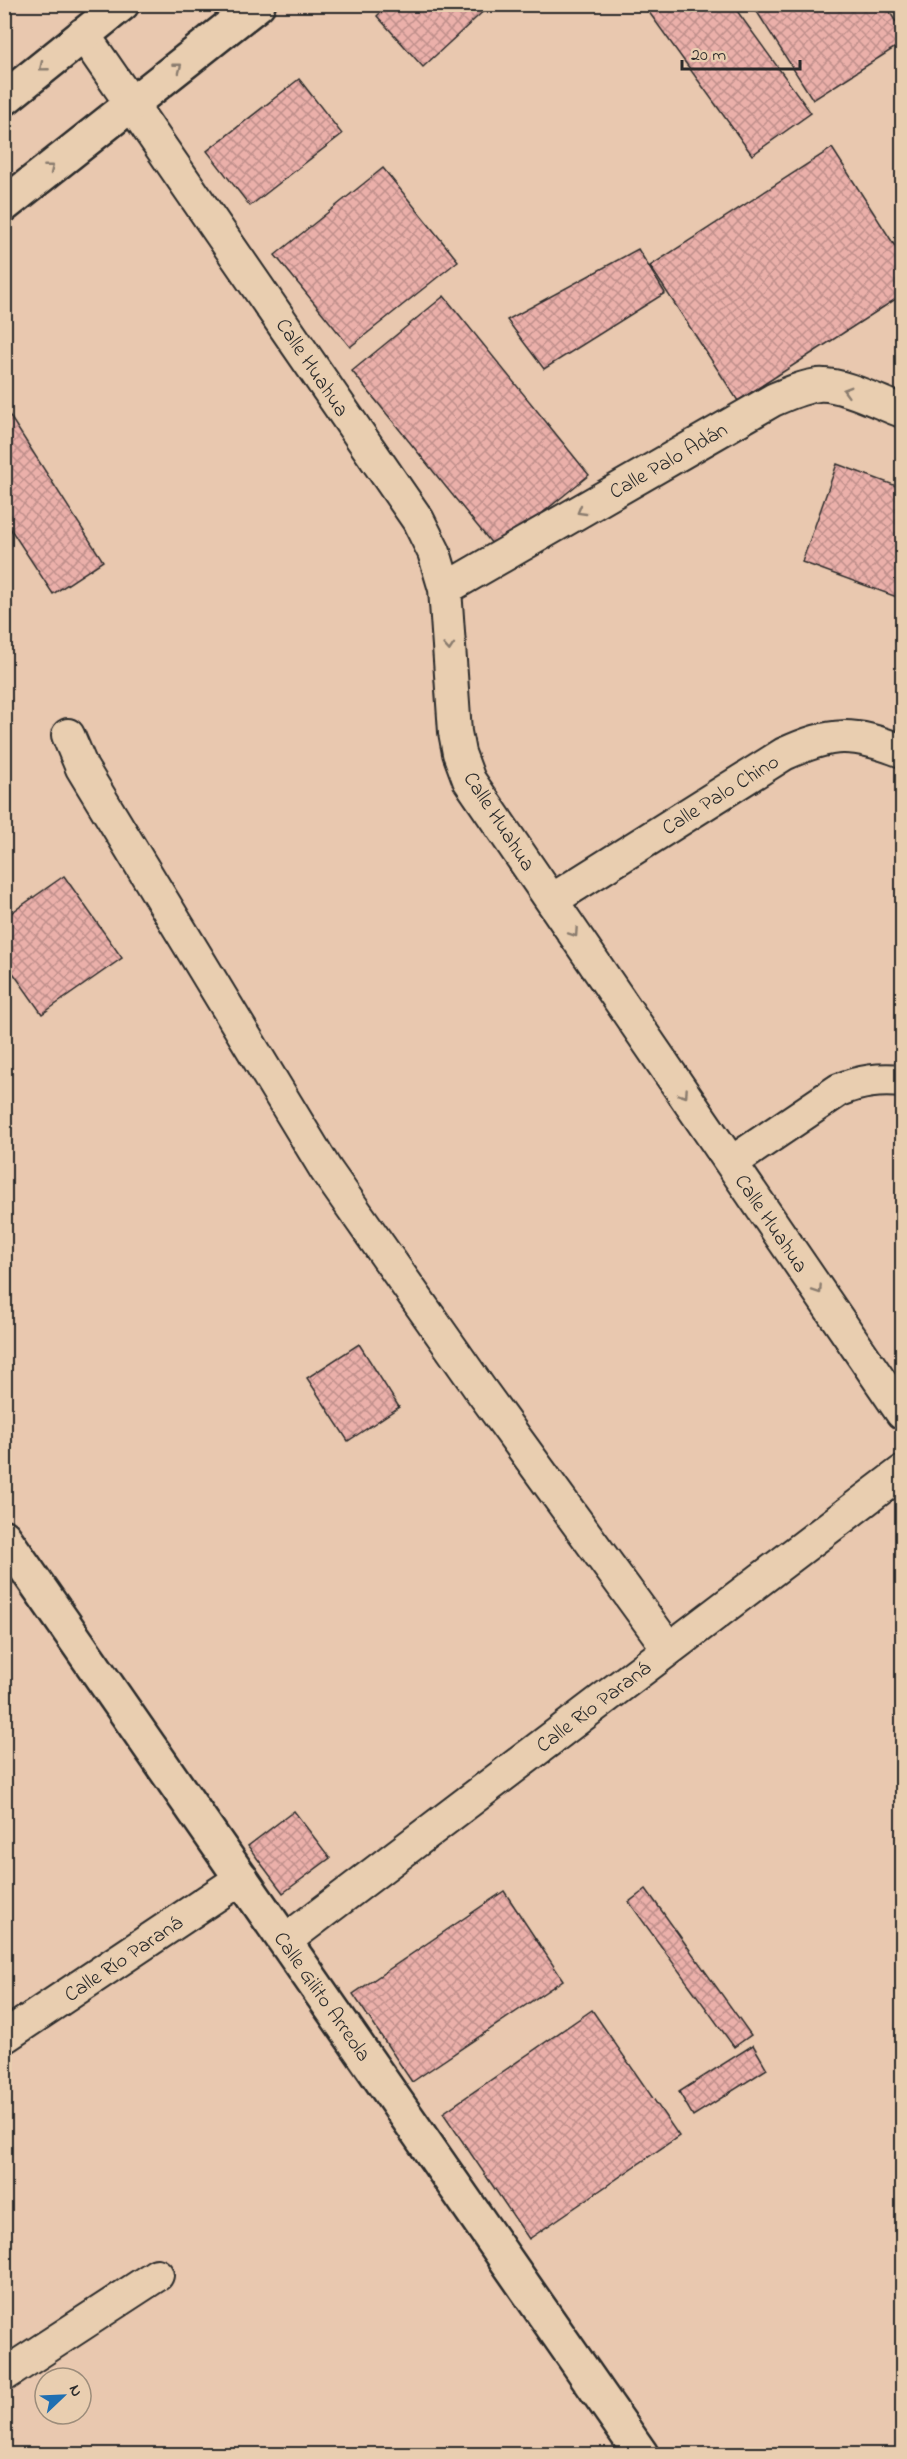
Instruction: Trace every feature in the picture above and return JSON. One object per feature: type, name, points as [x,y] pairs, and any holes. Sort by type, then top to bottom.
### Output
[{"type":"main road","points":[[4,99],[122,4]]},
{"type":"main road","points":[[4,205],[258,4]]},
{"type":"main road","name":"Calle Gilito Arreola","points":[[4,1537],[641,2454]]},
{"type":"street","name":"Calle Huahua","points":[[83,34],[418,520],[434,552],[446,589],[455,732],[459,753],[469,780],[903,1413]]},
{"type":"street","name":"Calle Palo Adán","points":[[446,589],[773,400],[798,389],[819,385],[903,411]]},
{"type":"street","points":[[68,735],[82,768],[326,1170],[480,1389],[669,1649]]},
{"type":"street","name":"Calle Palo Chino","points":[[552,900],[784,754],[809,743],[840,735],[871,739],[903,751]]},
{"type":"street","points":[[731,1163],[839,1090],[857,1083],[880,1079],[903,1081]]},
{"type":"street","name":"Calle Río Paraná","points":[[285,1941],[903,1472]]},
{"type":"street","name":"Calle Río Paraná","points":[[4,2037],[242,1878]]},
{"type":"street","points":[[4,2375],[157,2275]]},
{"type":"building","points":[[389,4],[486,4],[488,7],[423,67],[377,16]]},
{"type":"building","points":[[643,4],[732,4],[811,113],[752,155]]},
{"type":"building","points":[[752,4],[885,4],[902,32],[902,43],[813,100]]},
{"type":"building","points":[[299,79],[342,134],[250,206],[207,151]]},
{"type":"building","points":[[832,148],[902,257],[902,295],[738,401],[650,266]]},
{"type":"building","points":[[383,168],[458,261],[350,347],[275,255]]},
{"type":"building","points":[[638,249],[665,293],[544,369],[507,320]]},
{"type":"building","points":[[444,296],[589,475],[497,550],[352,371]]},
{"type":"building","points":[[4,407],[103,561],[53,594],[4,519]]},
{"type":"building","points":[[837,464],[902,488],[902,599],[802,562]]},
{"type":"building","points":[[64,876],[122,958],[42,1014],[4,960],[4,918]]},
{"type":"building","points":[[359,1344],[399,1407],[348,1441],[307,1378]]},
{"type":"building","points":[[294,1811],[330,1858],[283,1893],[248,1846]]},
{"type":"building","points":[[646,1889],[751,2035],[734,2047],[629,1902]]},
{"type":"building","points":[[504,1891],[563,1980],[412,2082],[353,1994]]},
{"type":"building","points":[[592,2010],[679,2136],[529,2239],[443,2113]]},
{"type":"building","points":[[753,2045],[767,2069],[693,2116],[679,2092]]}]
